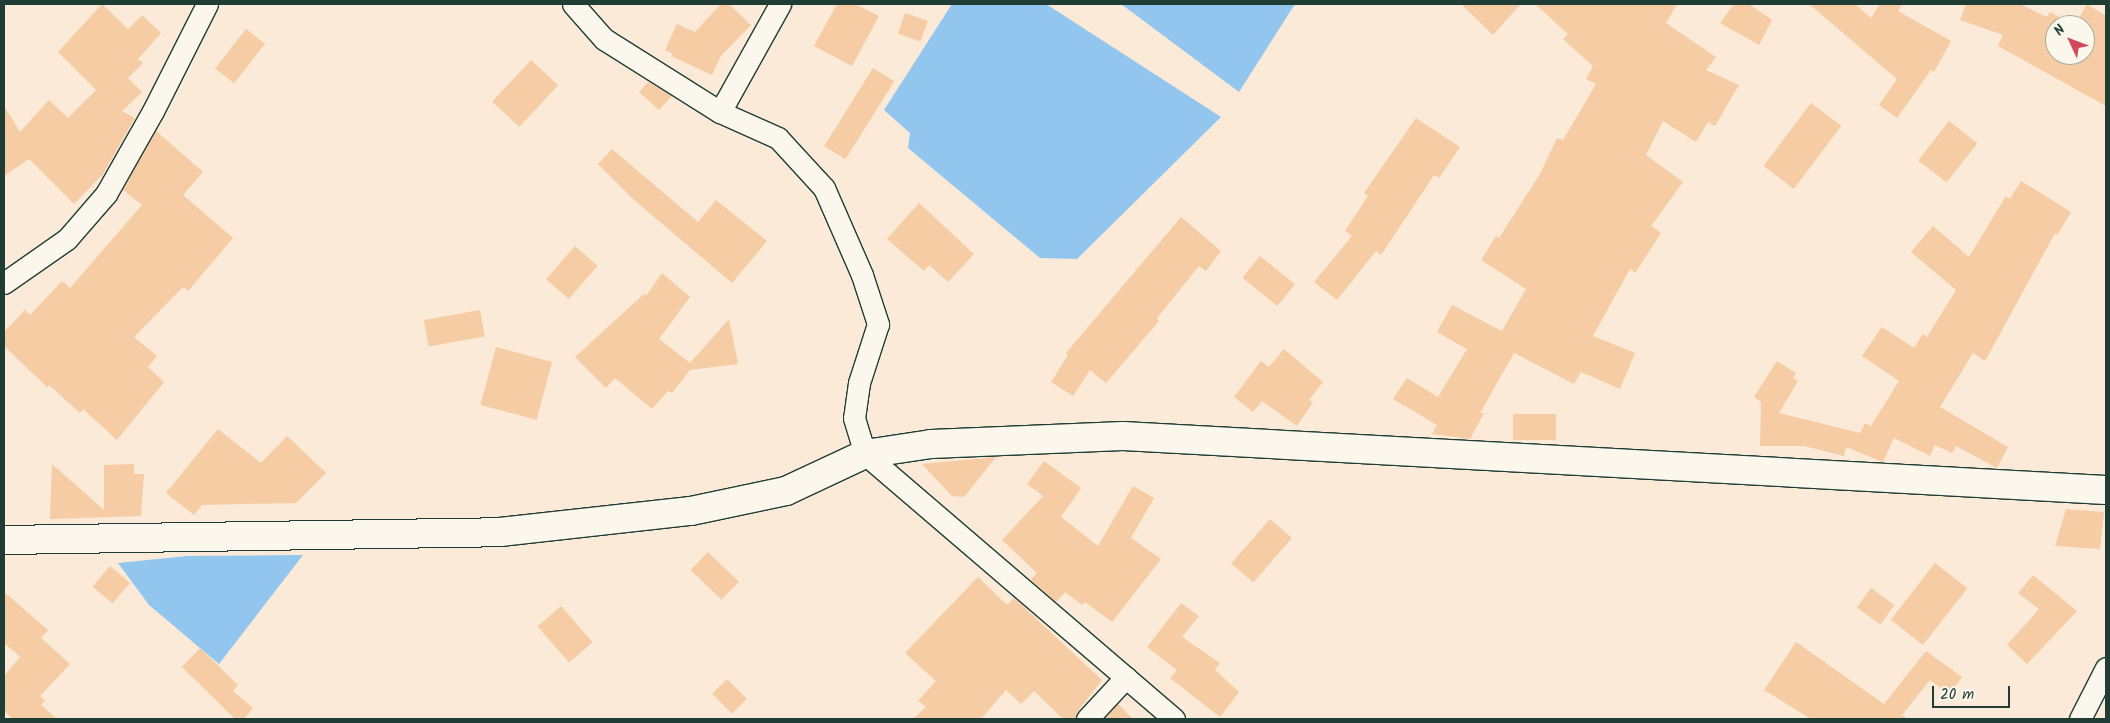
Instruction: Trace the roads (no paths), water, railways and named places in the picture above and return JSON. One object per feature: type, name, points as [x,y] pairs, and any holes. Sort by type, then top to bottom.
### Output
[{"type":"main road","points":[[4,540],[500,532],[691,511],[786,491],[865,454],[931,444],[1123,436],[2106,490]]},
{"type":"street","points":[[4,283],[68,239],[106,194],[153,112],[207,4]]},
{"type":"street","points":[[573,4],[604,39],[720,112],[778,138],[824,188],[862,275],[878,324],[859,383],[854,418],[865,454],[1174,719]]},
{"type":"street","points":[[720,112],[780,4]]},
{"type":"street","points":[[2080,719],[2106,668]]},
{"type":"street","points":[[1086,719],[1126,677]]},
{"type":"water","points":[[952,4],[1046,4],[1221,117],[1077,259],[1040,258],[908,148],[910,133],[884,110]]},
{"type":"water","points":[[1121,4],[1295,4],[1239,92]]},
{"type":"water","points":[[303,555],[219,664],[149,605],[118,563],[187,556]]}]
